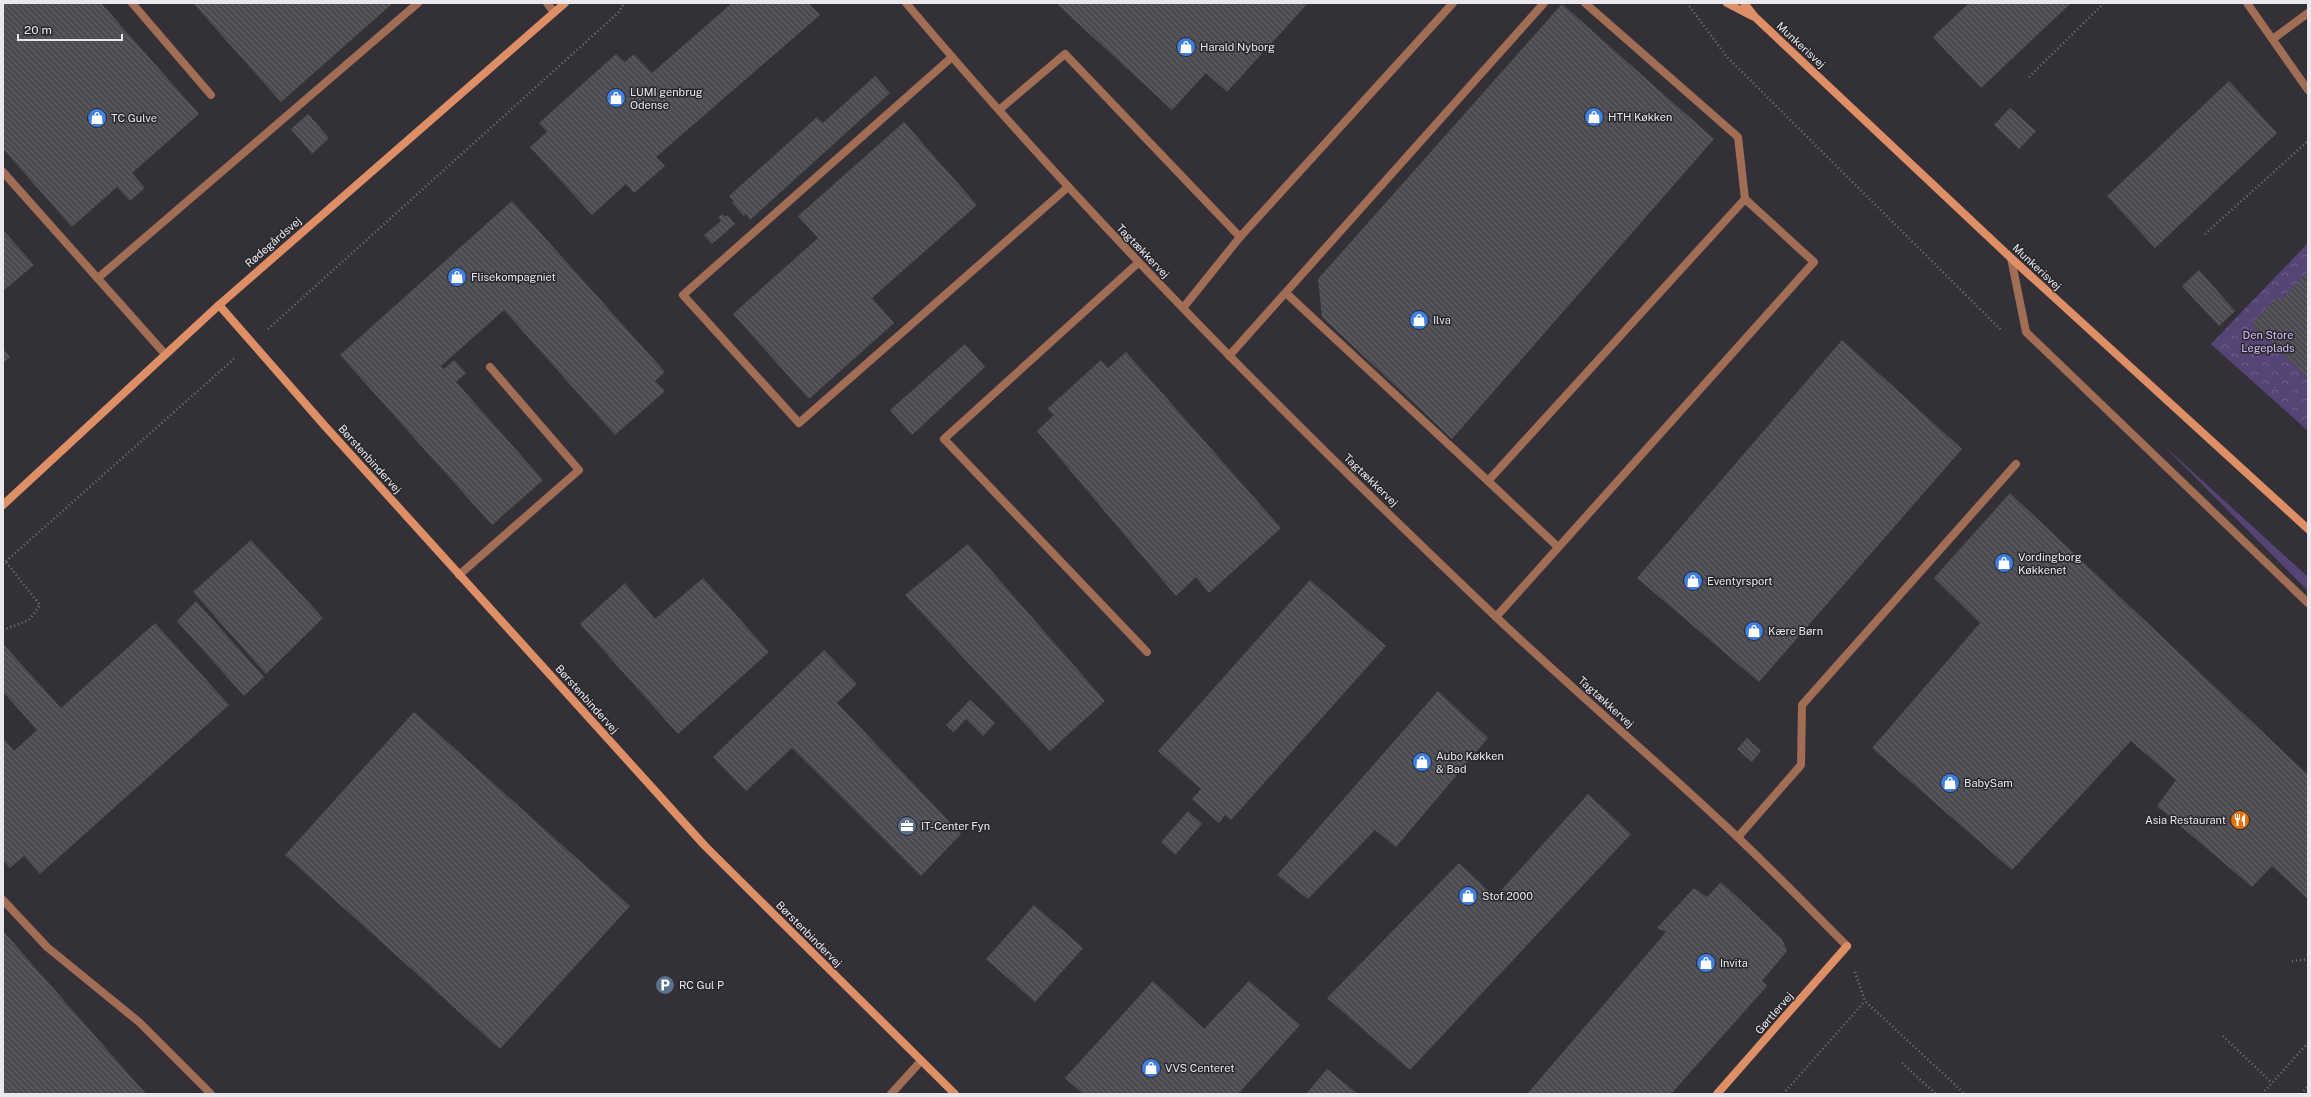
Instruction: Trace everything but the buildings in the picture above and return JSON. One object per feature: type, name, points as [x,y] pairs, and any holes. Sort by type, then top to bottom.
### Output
[{"type":"street","points":[[132,3],[211,95]]},
{"type":"street","points":[[98,278],[418,3]]},
{"type":"street","points":[[547,3],[554,12]]},
{"type":"street","name":"Rødegårdsvej","points":[[3,505],[218,305],[565,3]]},
{"type":"street","name":"Tagtækkervej","points":[[906,3],[1068,187],[1138,263],[1230,356],[1496,617],[1738,837],[1847,946]]},
{"type":"street","points":[[1183,308],[1240,237],[1453,3]]},
{"type":"street","points":[[1230,356],[1544,3]]},
{"type":"street","points":[[1496,617],[1814,262],[1744,199],[1738,137],[1585,3]]},
{"type":"street","name":"Munkerisvej","points":[[1727,3],[1755,17]]},
{"type":"street","name":"Munkerisvej","points":[[1744,3],[1755,17],[2012,258],[2308,529]]},
{"type":"street","points":[[2247,3],[2308,90]]},
{"type":"street","points":[[2273,39],[2308,13]]},
{"type":"street","points":[[999,110],[1065,54],[1240,237]]},
{"type":"street","points":[[952,57],[683,295],[799,423],[1068,187]]},
{"type":"street","points":[[3,172],[166,354]]},
{"type":"street","points":[[1488,481],[1744,199]]},
{"type":"street","points":[[2012,258],[2026,332],[2308,603]]},
{"type":"street","points":[[1138,263],[944,439],[1147,652]]},
{"type":"street","points":[[1286,293],[1558,547]]},
{"type":"street","name":"Børstenbindervej","points":[[218,305],[459,575],[705,846],[955,1094]]},
{"type":"street","points":[[459,575],[579,470],[490,367]]},
{"type":"street","points":[[1738,837],[1801,765],[1802,705],[2016,464]]},
{"type":"street","points":[[3,900],[47,947],[139,1022],[211,1094]]},
{"type":"street","name":"Gørtlervej","points":[[1717,1094],[1847,946]]},
{"type":"street","points":[[891,1094],[921,1061]]},
{"type":"path","points":[[3,630],[29,620],[40,605],[4,563],[252,344],[619,12],[624,3]]},
{"type":"path","points":[[1687,3],[1727,57],[2004,333]]},
{"type":"path","points":[[2029,77],[2104,3]]},
{"type":"path","points":[[2205,234],[2308,141]]},
{"type":"path","points":[[1847,946],[1865,1001],[1965,1094]]},
{"type":"path","points":[[2292,961],[2308,959]]},
{"type":"path","points":[[1783,1094],[1865,1001]]},
{"type":"path","points":[[2223,1036],[2272,1083]]},
{"type":"path","points":[[2262,1094],[2308,1043]]},
{"type":"path","points":[[1902,1064],[1936,1094]]},
{"type":"path","points":[[2301,1094],[2308,1086]]},
{"type":"green space","name":"Den Store Legeplads","points":[[2308,243],[2308,431],[2211,344]]},
{"type":"green space","points":[[2161,443],[2308,577],[2308,591]]},
{"type":"place","name":"Harald Nyborg","points":[[1186,47]]},
{"type":"place","name":"LUMI genbrug Odense","points":[[616,98]]},
{"type":"place","name":"HTH Køkken","points":[[1594,117]]},
{"type":"place","name":"TC Gulve","points":[[97,118]]},
{"type":"place","name":"Flisekompagniet","points":[[457,277]]},
{"type":"place","name":"Ilva","points":[[1419,320]]},
{"type":"place","name":"Vordingborg Køkkenet","points":[[2004,563]]},
{"type":"place","name":"Eventyrsport","points":[[1693,581]]},
{"type":"place","name":"Kære Børn","points":[[1754,631]]},
{"type":"place","name":"Aubo Køkken & Bad","points":[[1422,762]]},
{"type":"place","name":"BabySam","points":[[1950,783]]},
{"type":"place","name":"Asia Restaurant","points":[[2240,820]]},
{"type":"place","name":"IT-Center Fyn","points":[[907,826]]},
{"type":"place","name":"Stof 2000","points":[[1468,896]]},
{"type":"place","name":"Invita","points":[[1706,963]]},
{"type":"place","name":"RC Gul P","points":[[665,985]]},
{"type":"place","name":"VVS Centeret","points":[[1151,1068]]}]
